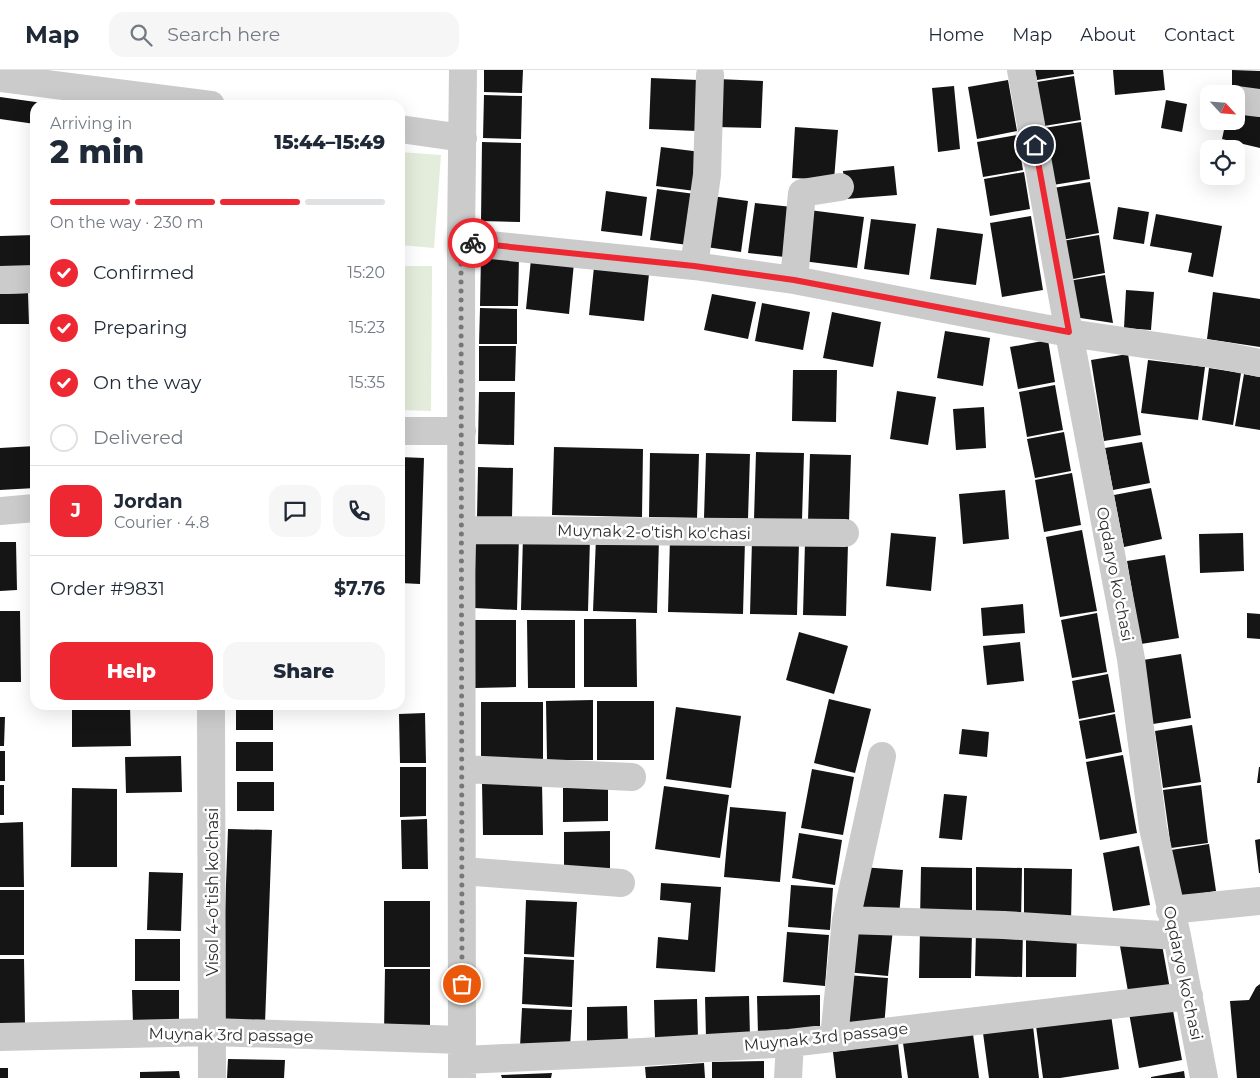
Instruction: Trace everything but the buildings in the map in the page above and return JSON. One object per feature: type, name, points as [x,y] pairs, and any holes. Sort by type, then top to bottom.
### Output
[{"type":"street","points":[[462,1059],[461,242],[463,70]]},
{"type":"street","name":"Oqdaryo ko'chasi","points":[[1022,70],[1131,659],[1153,828],[1177,936],[1204,1078]]},
{"type":"street","points":[[694,266],[707,174],[710,75]]},
{"type":"street","points":[[0,78],[172,100]]},
{"type":"street","points":[[1245,101],[1260,103]]},
{"type":"street","points":[[405,131],[463,138]]},
{"type":"street","points":[[794,280],[802,193],[840,187]]},
{"type":"street","points":[[461,242],[694,266],[794,280],[1069,332],[1260,363]]},
{"type":"street","points":[[0,280],[30,278]]},
{"type":"street","points":[[405,431],[462,430]]},
{"type":"street","points":[[0,511],[30,508]]},
{"type":"street","name":"Muynak 2-o'tish ko'chasi","points":[[462,530],[845,533]]},
{"type":"street","name":"Visol 4-o'tish ko'chasi","points":[[212,710],[212,1078]]},
{"type":"street","points":[[834,1038],[846,920],[882,756]]},
{"type":"street","points":[[462,769],[632,778]]},
{"type":"street","points":[[462,871],[621,883]]},
{"type":"street","points":[[1170,910],[1260,901]]},
{"type":"street","points":[[846,920],[1004,925],[1177,936]]},
{"type":"street","name":"Muynak 3rd passage","points":[[0,1038],[212,1032],[462,1059],[642,1052],[790,1043],[1189,996]]},
{"type":"street","points":[[788,1078],[790,1043]]},
{"type":"green space","points":[[405,152],[441,155],[434,248],[405,245]]},
{"type":"green space","points":[[405,266],[432,266],[431,411],[405,410]]},
{"type":"way so far","points":[[462,984],[461,242],[473,243]]},
{"type":"route","points":[[473,243],[694,266],[794,280],[1069,332],[1035,145]]}]
